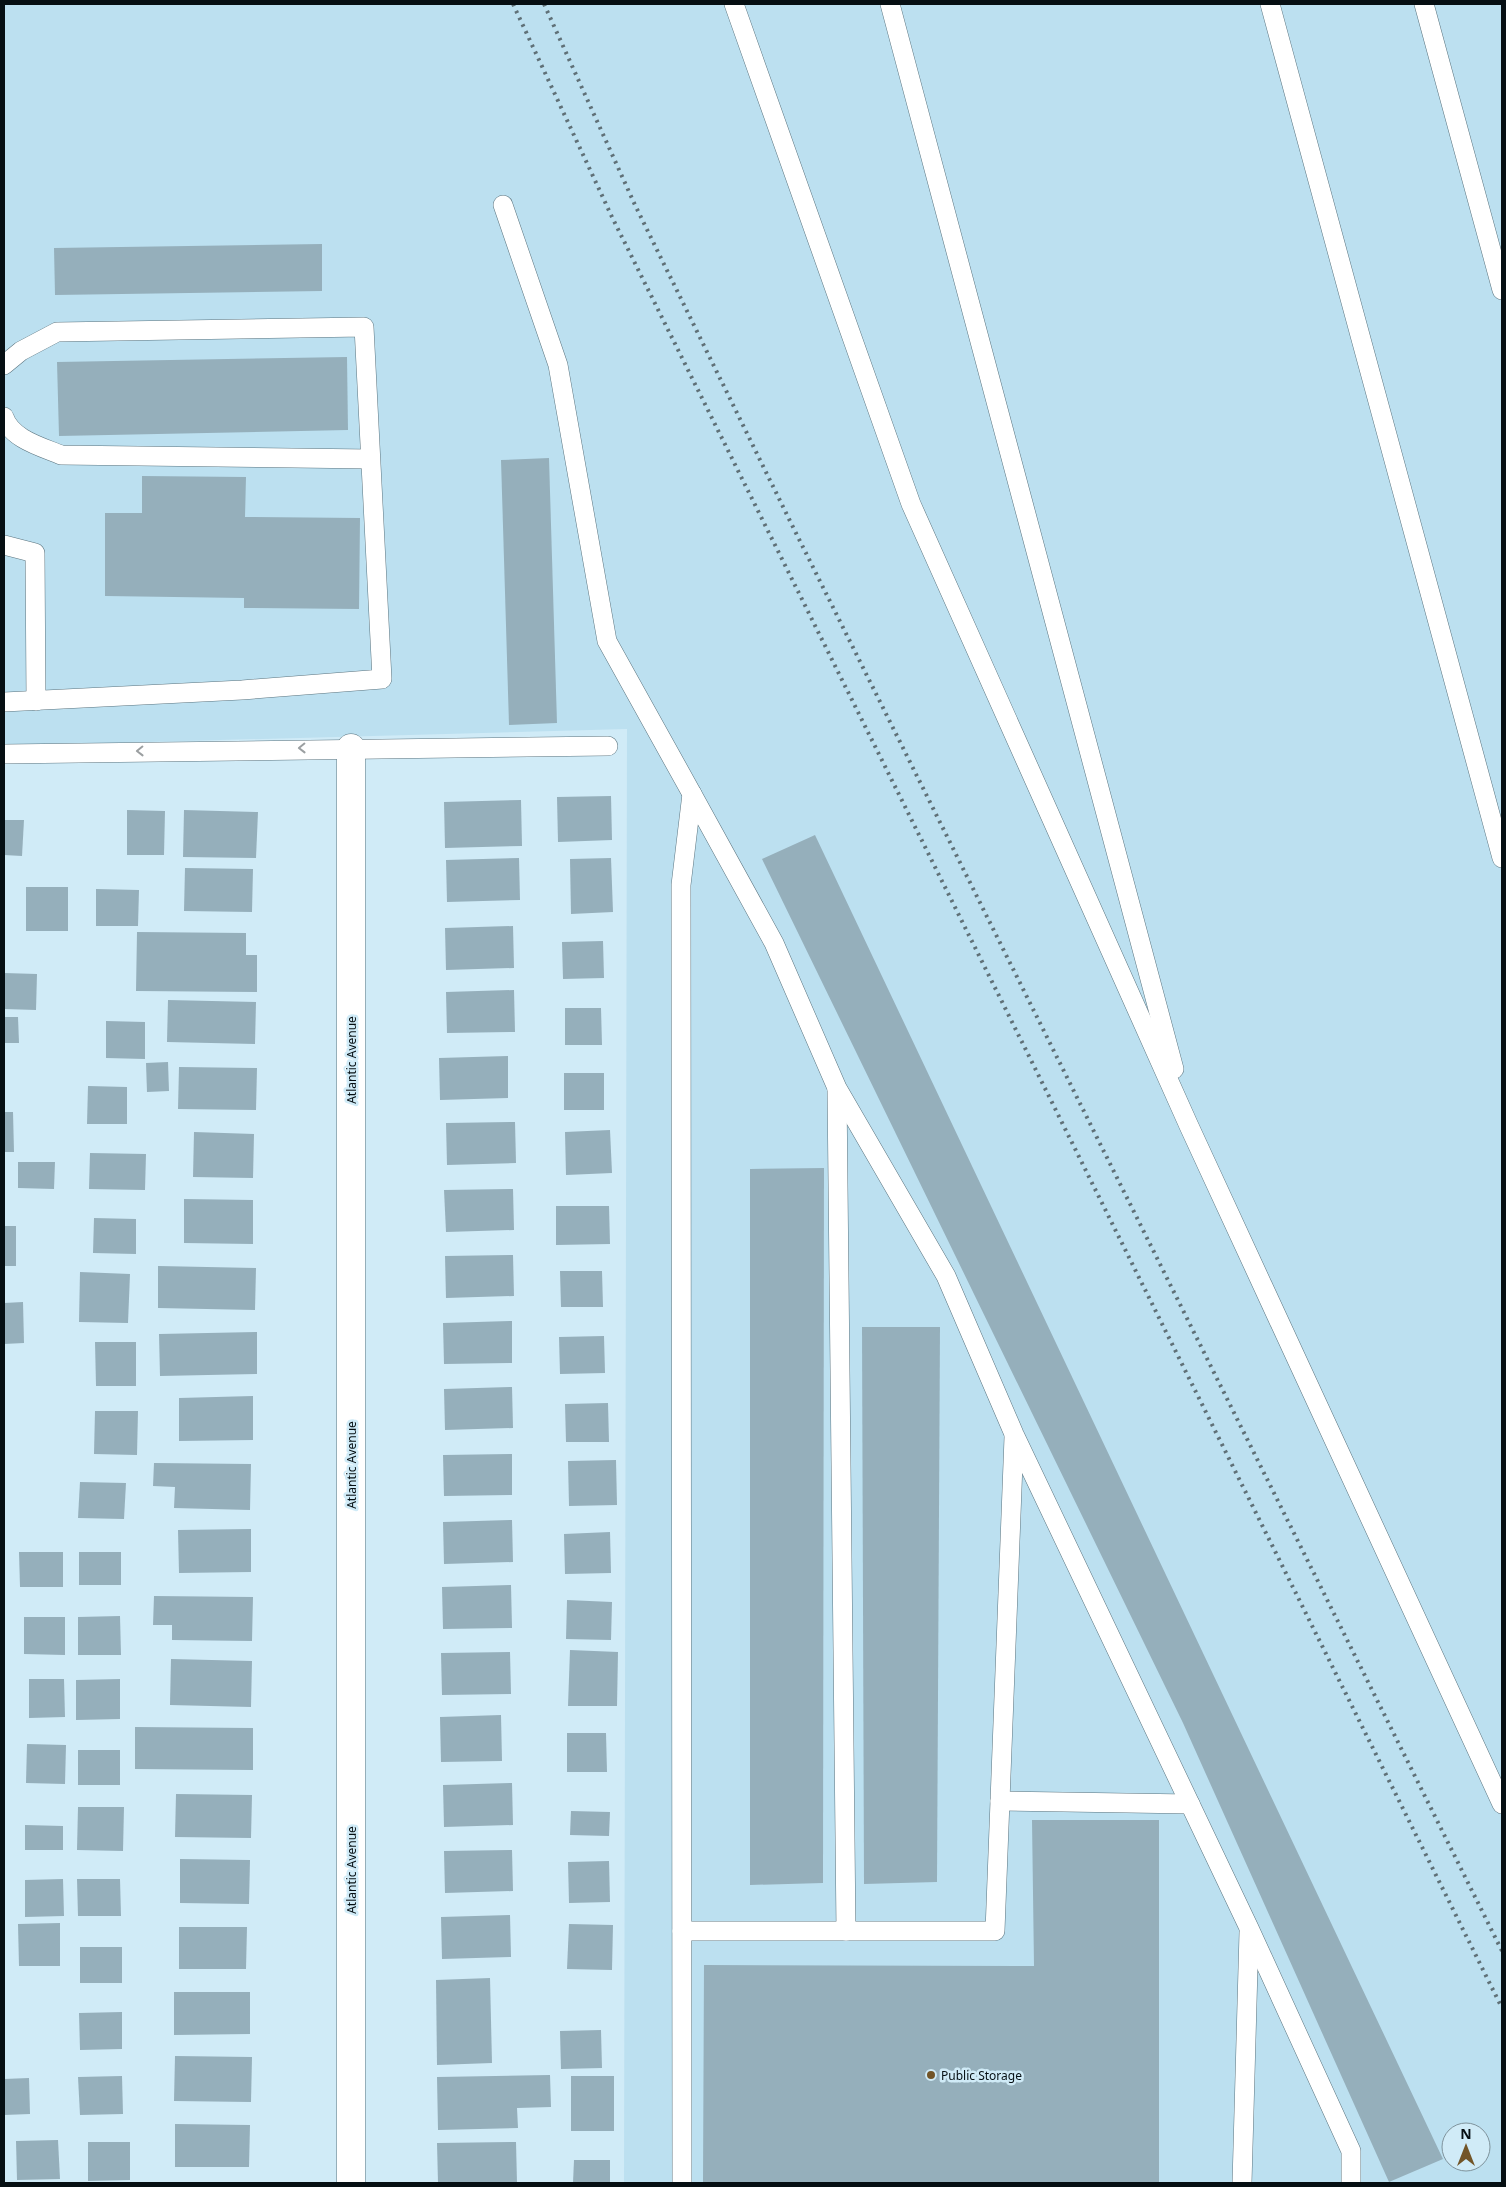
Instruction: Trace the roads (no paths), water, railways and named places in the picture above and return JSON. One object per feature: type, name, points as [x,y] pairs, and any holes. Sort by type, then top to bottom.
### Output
[{"type":"street","name":"Atlantic Avenue","points":[[351,748],[351,2183]]},
{"type":"lane","points":[[734,4],[911,504],[1189,1126],[1502,1804]]},
{"type":"lane","points":[[890,4],[1189,1126]]},
{"type":"lane","points":[[1270,4],[1502,858]]},
{"type":"lane","points":[[1424,4],[1502,290]]},
{"type":"lane","points":[[503,205],[558,365],[607,641],[774,943],[837,1088],[946,1276],[1014,1434],[1249,1928],[1351,2151],[1351,2183]]},
{"type":"lane","points":[[4,365],[20,352],[57,332],[364,327],[382,679],[242,690],[4,702]]},
{"type":"lane","points":[[4,417],[7,427],[27,440],[61,455],[370,459]]},
{"type":"lane","points":[[4,545],[35,552],[36,701]]},
{"type":"lane","points":[[4,754],[608,746]]},
{"type":"lane","points":[[682,2183],[681,885],[692,794]]},
{"type":"lane","points":[[837,1088],[846,1932]]},
{"type":"lane","points":[[682,1931],[995,1932],[1014,1434]]},
{"type":"lane","points":[[1000,1801],[1190,1804]]},
{"type":"lane","points":[[1242,2183],[1249,1928]]},
{"type":"railway","points":[[513,4],[612,217],[1502,2008]]},
{"type":"railway","points":[[544,4],[635,205],[789,519],[1502,1951]]},
{"type":"place","name":"Public Storage","points":[[931,2075]]}]
